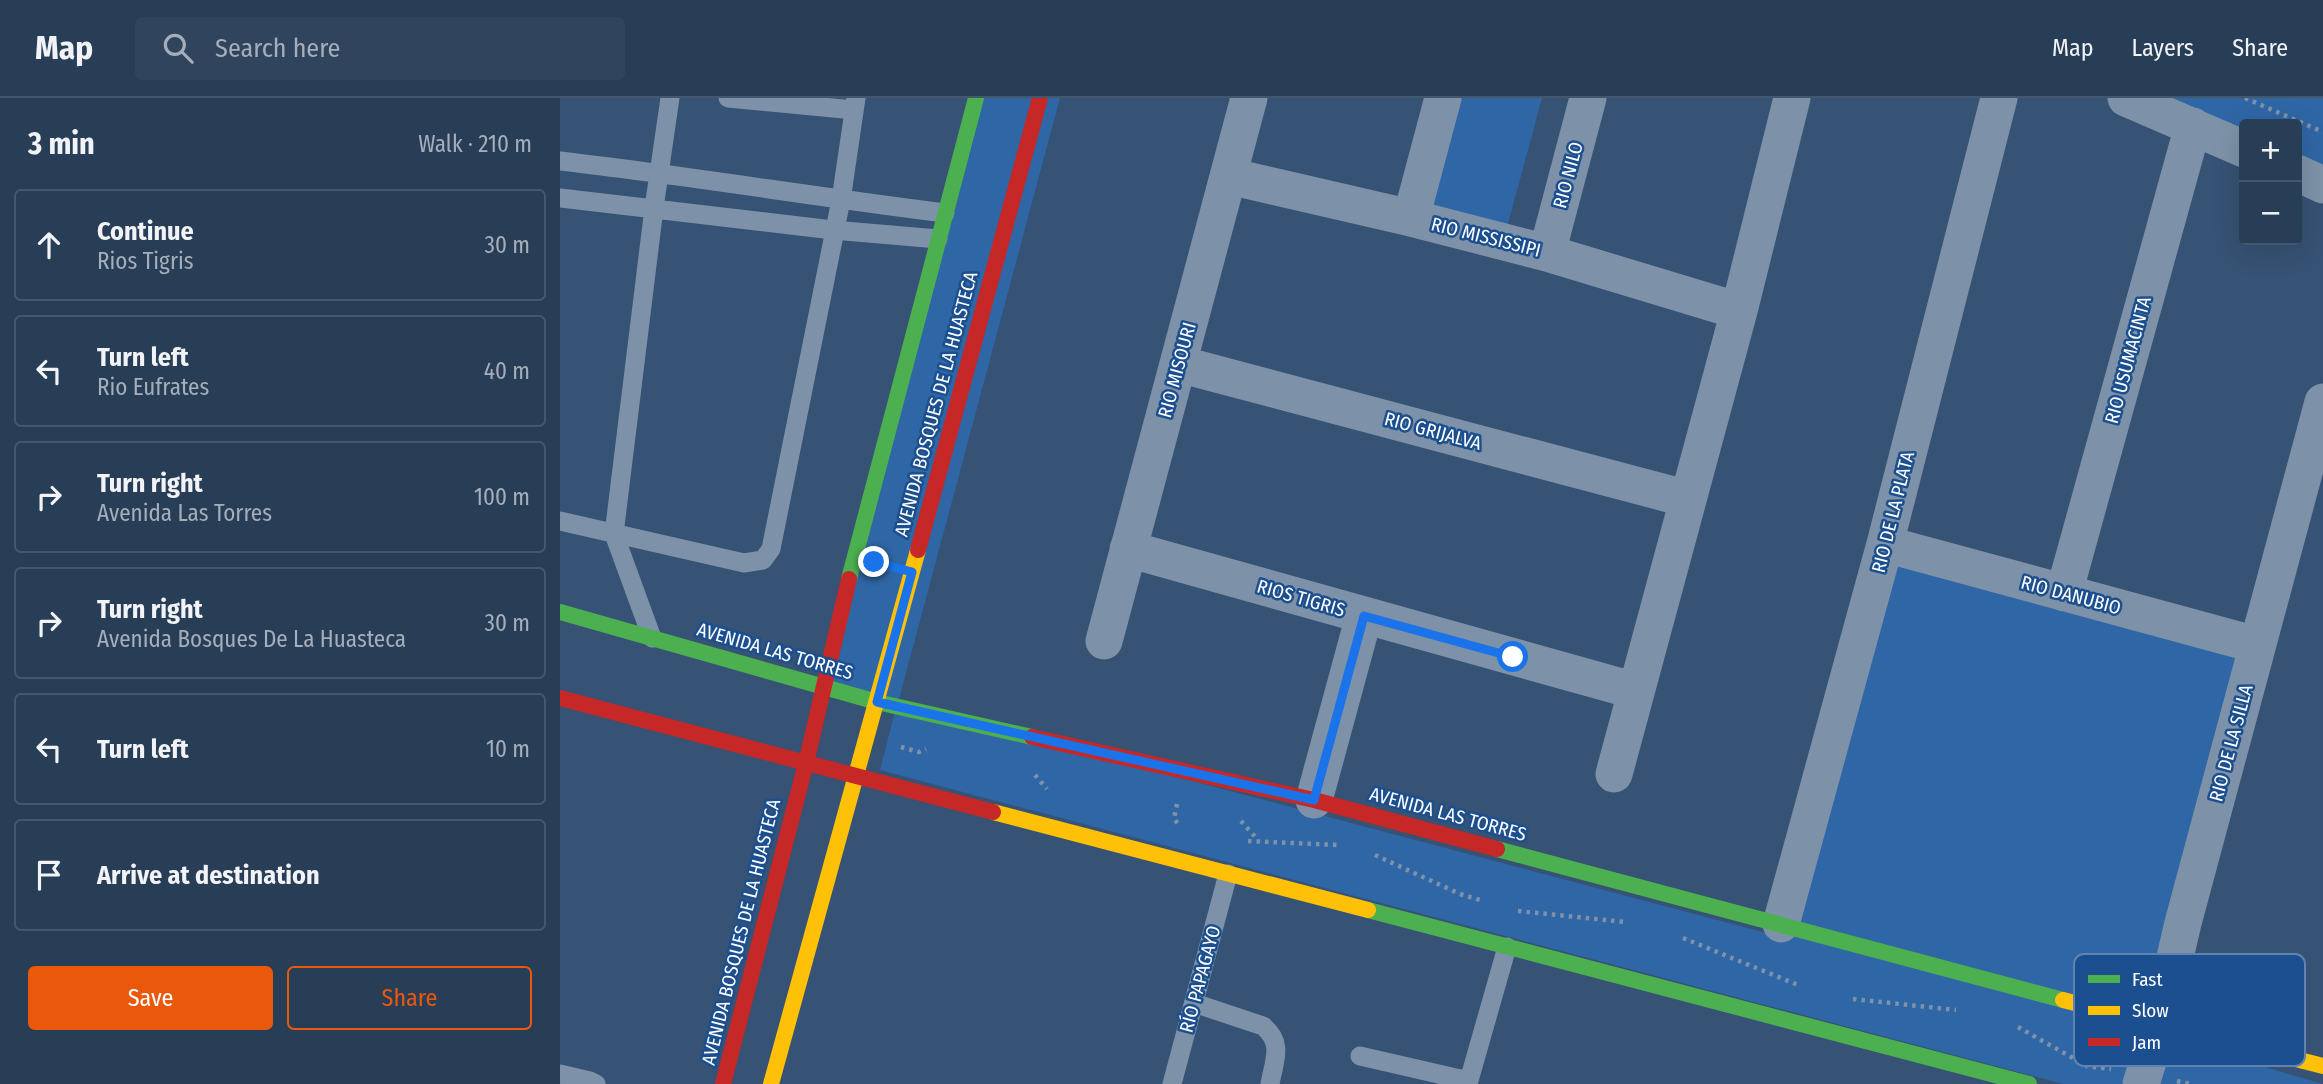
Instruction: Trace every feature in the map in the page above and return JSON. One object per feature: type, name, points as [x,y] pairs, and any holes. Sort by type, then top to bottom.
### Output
[{"type":"street","name":"AVENIDA BOSQUES DE LA HUASTECA","points":[[723,1084],[806,762],[822,687],[860,559],[938,239],[945,213],[957,191],[976,98]]},
{"type":"street","name":"AVENIDA BOSQUES DE LA HUASTECA","points":[[771,1084],[877,702],[906,571],[1006,201],[1040,98]]},
{"type":"street","name":"RIO MISOURI","points":[[1104,641],[1250,98]]},
{"type":"street","points":[[1411,218],[1443,98]]},
{"type":"street","name":"RIO NILO","points":[[1547,253],[1588,98]]},
{"type":"street","points":[[1614,774],[1792,98]]},
{"type":"street","name":"RIO DE LA PLATA","points":[[1782,924],[1885,544],[1999,98]]},
{"type":"street","points":[[2126,98],[2239,147]]},
{"type":"street","name":"RIO USUMACINTA","points":[[2064,593],[2193,127]]},
{"type":"street","points":[[2302,175],[2323,185]]},
{"type":"street","name":"RIO MISSISSIPI","points":[[1229,176],[1547,253],[1738,311]]},
{"type":"street","name":"RIO GRIJALVA","points":[[1179,364],[1688,499]]},
{"type":"street","name":"RIO DE LA SILLA","points":[[2176,954],[2323,402]]},
{"type":"street","name":"RIO DANUBIO","points":[[1885,544],[2257,645]]},
{"type":"street","name":"RIOS TIGRIS","points":[[1128,549],[1636,691]]},
{"type":"street","name":"AVENIDA LAS TORRES","points":[[560,612],[877,702],[1314,800],[2074,1003]]},
{"type":"street","points":[[1314,800],[1364,616]]},
{"type":"street","points":[[560,698],[2029,1084]]},
{"type":"street","name":"AVENIDA LAS TORRES","points":[[2305,1062],[2323,1066]]},
{"type":"lane","points":[[652,638],[614,534],[670,98]]},
{"type":"lane","points":[[560,521],[744,564],[763,560],[771,549],[841,200],[855,104],[728,98]]},
{"type":"lane","points":[[560,161],[660,172],[945,213]]},
{"type":"lane","points":[[560,198],[833,230],[938,239]]},
{"type":"lane","name":"RÍO PAPAGAYO","points":[[1172,1084],[1228,874]]},
{"type":"lane","points":[[1360,1056],[1468,1082],[1507,947]]},
{"type":"lane","points":[[1194,1003],[1263,1026],[1272,1033],[1276,1041],[1276,1051],[1269,1084]]},
{"type":"lane","points":[[560,1074],[596,1084]]},
{"type":"path","points":[[2245,98],[2323,132]]},
{"type":"path","points":[[866,739],[919,752],[931,748]]},
{"type":"path","points":[[1029,769],[1054,799]]},
{"type":"path","points":[[1247,841],[1343,845]]},
{"type":"path","points":[[1367,852],[1460,894],[1485,902]]},
{"type":"path","points":[[1511,910],[1626,922]]},
{"type":"path","points":[[1677,935],[1801,986]]},
{"type":"path","points":[[1852,999],[1966,1011]]},
{"type":"path","points":[[2009,1021],[2074,1058]]},
{"type":"path","points":[[2087,1066],[2143,1079]]},
{"type":"shaded area","points":[[974,98],[1060,98],[898,703],[1774,935],[1876,558],[2254,652],[2170,954],[2074,954],[2074,1066],[2139,1066],[2134,1084],[2063,1084],[880,770],[897,703],[821,684]]},
{"type":"shaded area","points":[[1449,98],[1542,98],[1505,235],[1419,212]]},
{"type":"shaded area","points":[[2149,98],[2323,98],[2323,174],[2302,165],[2302,119],[2239,119],[2239,138]]},
{"type":"shaded area","points":[[2159,1066],[2261,1066],[2323,1084],[2152,1084]]},
{"type":"traffic: fast","points":[[849,579],[976,98]]},
{"type":"traffic: fast","points":[[560,612],[877,702],[1032,737]]},
{"type":"traffic: fast","points":[[1497,849],[2063,1000]]},
{"type":"traffic: fast","points":[[1368,910],[2029,1084]]},
{"type":"traffic: slow","points":[[771,1084],[918,550]]},
{"type":"traffic: slow","points":[[993,812],[1368,910]]},
{"type":"traffic: slow","points":[[2063,1000],[2074,1003]]},
{"type":"traffic: slow","points":[[2305,1061],[2323,1066]]},
{"type":"traffic: jam","points":[[918,550],[1040,98]]},
{"type":"traffic: jam","points":[[723,1084],[806,763],[849,579]]},
{"type":"traffic: jam","points":[[560,698],[993,812]]},
{"type":"traffic: jam","points":[[1032,737],[1314,800],[1497,849]]},
{"type":"route","points":[[874,562],[912,572],[877,702],[1314,800],[1364,616],[1513,657]]}]
